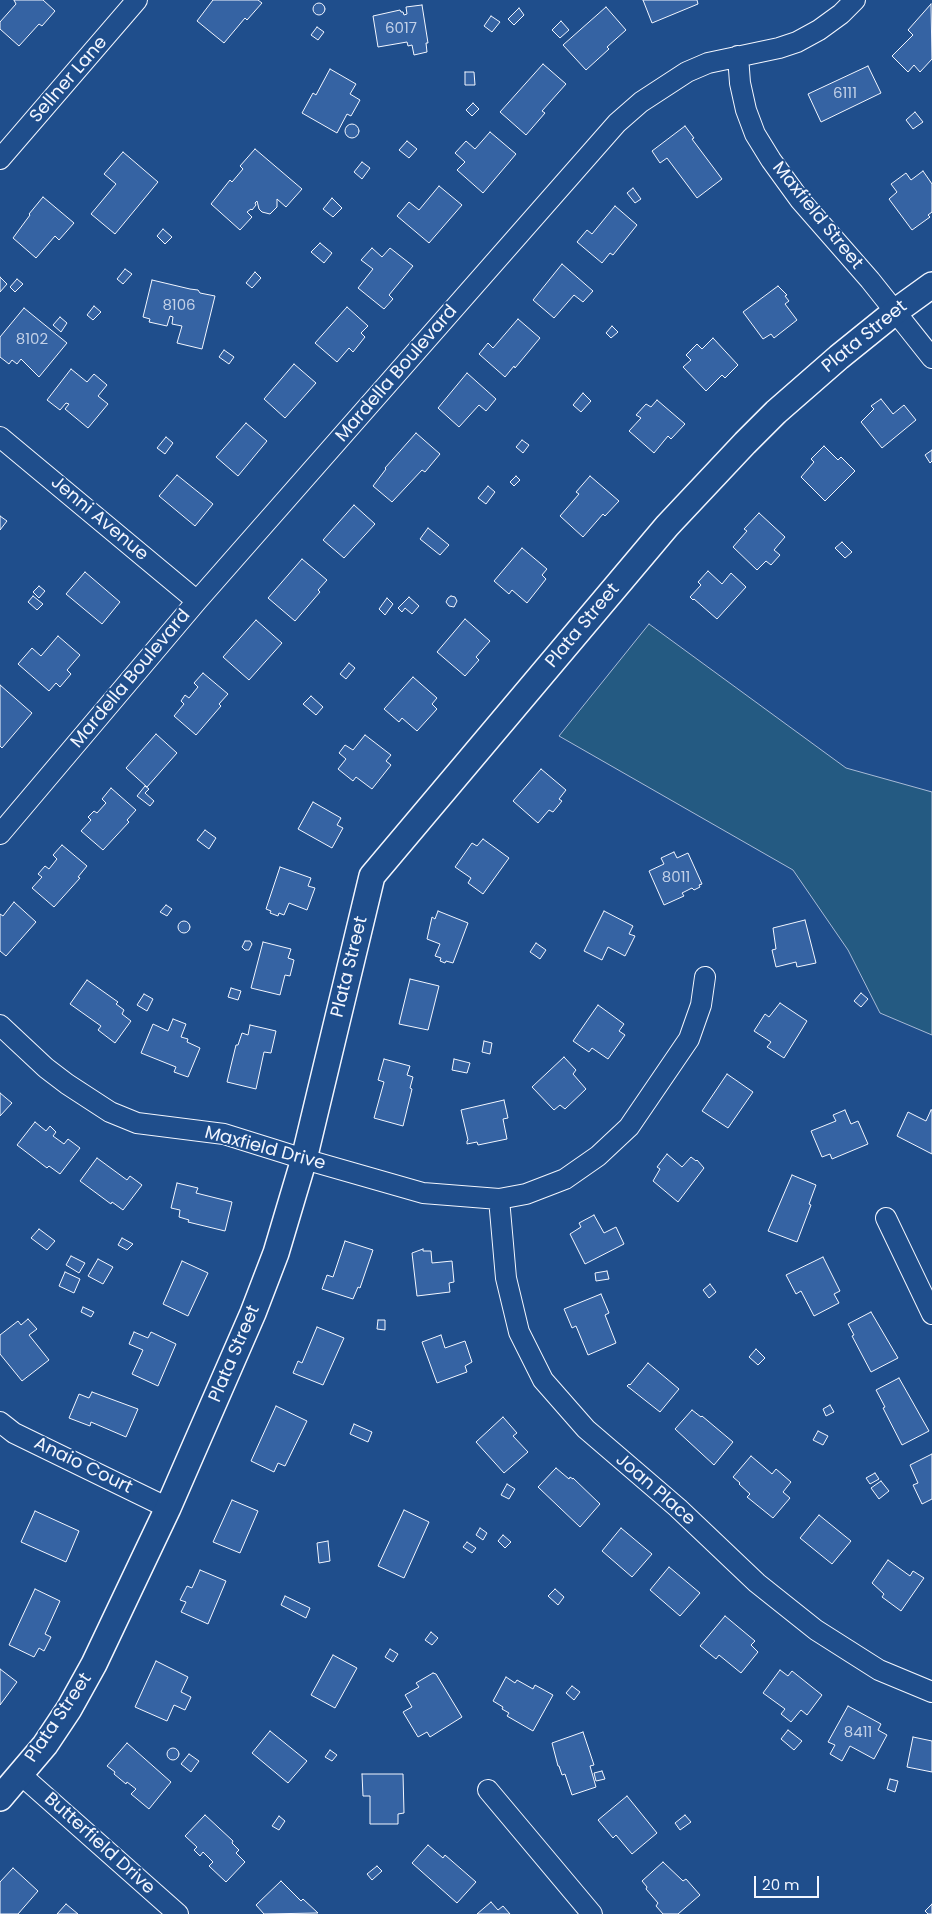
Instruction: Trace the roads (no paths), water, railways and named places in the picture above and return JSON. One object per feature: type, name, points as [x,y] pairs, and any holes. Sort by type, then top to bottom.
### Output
[{"type":"street","name":"Sellner Lane","points":[[0,159],[137,0]]},
{"type":"street","name":"Mardella Boulevard","points":[[0,834],[197,601],[617,123],[641,102],[687,72],[708,63],[779,48],[798,42],[841,14],[855,0]]},
{"type":"street","name":"Maxfield Street","points":[[738,56],[740,83],[746,110],[755,134],[800,200],[896,311],[932,358]]},
{"type":"street","name":"Plata Street","points":[[0,1798],[45,1745],[69,1709],[94,1664],[168,1508],[254,1312],[276,1252],[304,1159],[372,876],[667,526],[698,492],[776,412],[896,311],[932,285]]},
{"type":"street","name":"Jenni Avenue","points":[[0,437],[197,601]]},
{"type":"street","name":"Maxfield Drive","points":[[0,1025],[66,1084],[110,1112],[136,1123],[224,1134],[423,1193],[499,1200],[526,1194],[565,1178],[598,1156],[629,1127],[688,1040],[701,1006],[705,977]]},
{"type":"street","name":"Joan Place","points":[[499,1200],[506,1278],[519,1332],[543,1380],[586,1429],[678,1508],[757,1583],[816,1630],[879,1670],[932,1692]]},
{"type":"street","points":[[886,1218],[932,1314]]},
{"type":"street","name":"Anaio Court","points":[[0,1422],[14,1433],[168,1508]]},
{"type":"street","name":"Butterfield Drive","points":[[20,1774],[178,1914]]},
{"type":"street","points":[[488,1790],[592,1914]]}]
